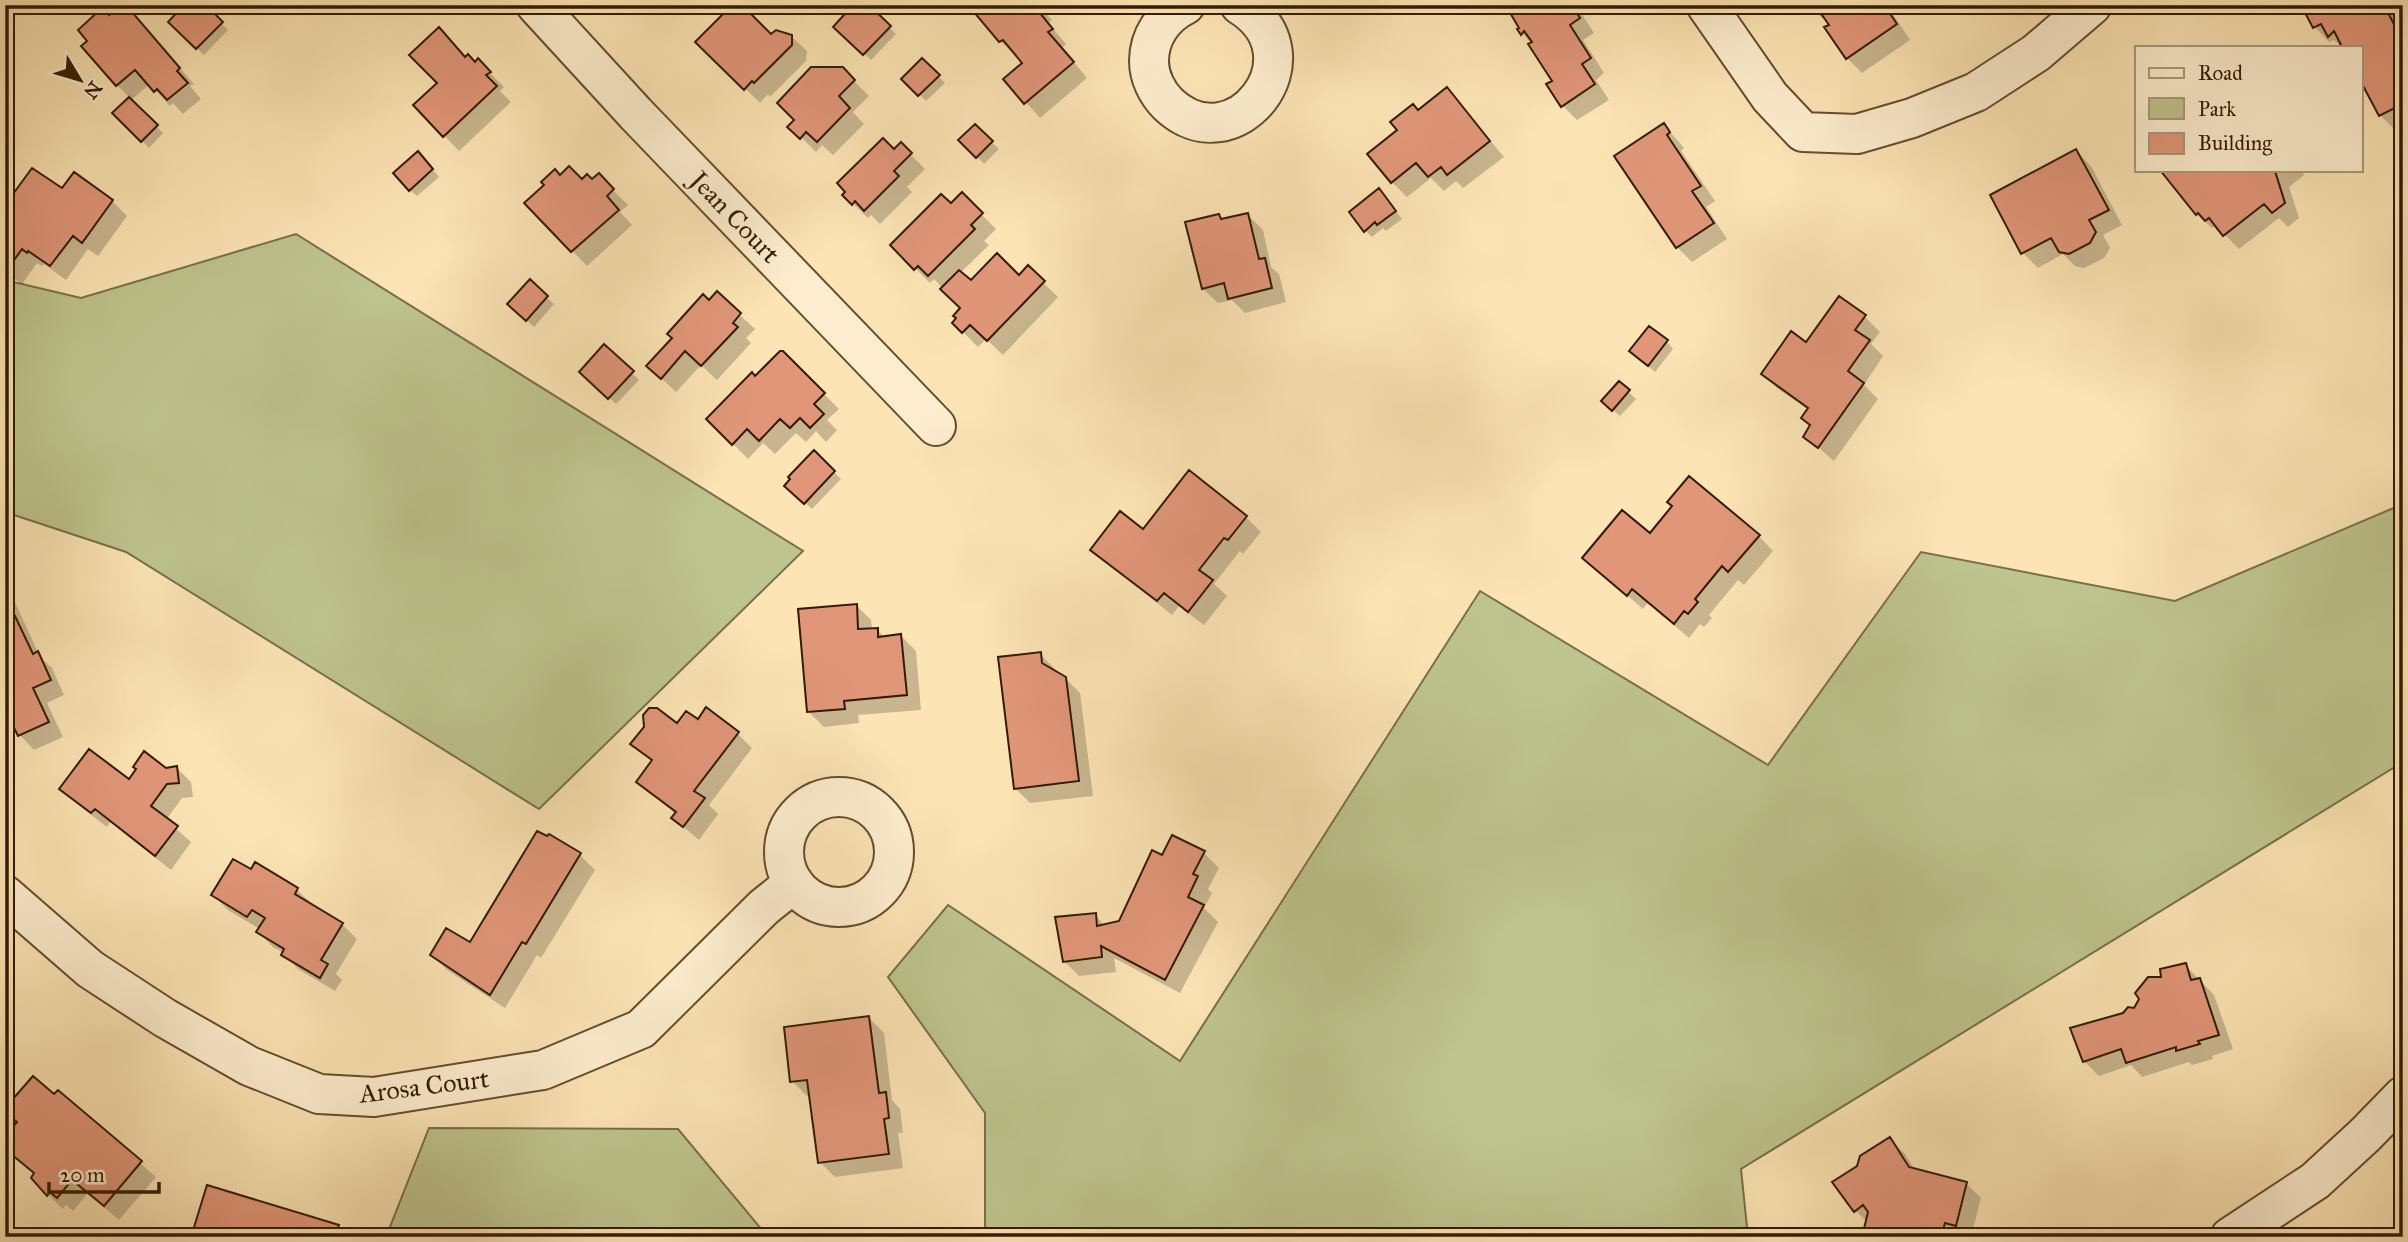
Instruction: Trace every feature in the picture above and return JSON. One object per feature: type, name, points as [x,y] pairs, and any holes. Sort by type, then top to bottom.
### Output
[{"type":"street","name":"Jean Court","points":[[536,5],[636,114],[936,426]]},
{"type":"street","points":[[1177,7],[1161,24],[1152,42],[1149,62],[1153,81],[1162,98],[1176,112],[1194,121],[1213,123],[1234,118],[1252,108],[1266,91],[1273,71],[1273,50],[1266,30],[1253,13],[1240,5]]},
{"type":"street","points":[[1706,5],[1770,97],[1803,132],[1857,134],[1912,118],[1976,92],[2036,53],[2092,5]]},
{"type":"street","name":"Arosa Court","points":[[5,895],[90,969],[165,1018],[249,1066],[319,1094],[374,1097],[543,1070],[641,1029],[764,907],[794,883]]},
{"type":"street","points":[[2230,1237],[2315,1181],[2403,1096]]},
{"type":"green space","points":[[296,234],[803,551],[539,809],[126,552],[5,512],[5,280],[81,298]]},
{"type":"green space","points":[[2403,504],[2403,762],[1741,1169],[1748,1237],[985,1237],[985,1113],[888,977],[948,905],[1180,1061],[1480,591],[1768,765],[1921,552],[2175,601]]},
{"type":"green space","points":[[429,1128],[678,1129],[768,1237],[386,1237]]},
{"type":"building","points":[[121,5],[126,5],[180,68],[177,71],[188,83],[167,100],[157,89],[154,92],[135,70],[116,86],[81,46],[87,41],[78,30],[103,7],[109,15]]},
{"type":"building","points":[[184,5],[206,5],[223,22],[196,49],[168,22]]},
{"type":"building","points":[[732,5],[742,5],[771,34],[776,30],[792,35],[792,45],[744,90],[695,42]]},
{"type":"building","points":[[853,5],[869,5],[891,26],[863,55],[833,27]]},
{"type":"building","points":[[981,5],[1038,5],[1035,7],[1053,29],[1048,32],[1074,62],[1024,104],[1003,79],[1022,63],[1003,40],[999,42],[973,11]]},
{"type":"building","points":[[1507,5],[1572,5],[1580,18],[1570,25],[1591,58],[1582,64],[1595,84],[1561,107],[1546,84],[1552,81],[1528,44],[1532,42],[1524,31],[1521,35]]},
{"type":"building","points":[[1815,5],[1884,5],[1897,24],[1846,59],[1824,27],[1829,25]]},
{"type":"building","points":[[2301,5],[2384,5],[2398,32],[2403,29],[2403,104],[2379,116],[2362,84],[2362,46],[2342,46],[2334,31],[2328,37],[2321,24],[2313,28]]},
{"type":"building","points":[[439,27],[465,57],[468,54],[475,62],[478,58],[491,72],[486,75],[497,86],[443,137],[413,105],[437,83],[409,55]]},
{"type":"building","points":[[922,58],[940,75],[918,96],[901,79]]},
{"type":"building","points":[[811,67],[843,67],[855,80],[839,96],[850,108],[817,142],[806,132],[800,139],[787,127],[794,120],[777,103]]},
{"type":"building","points":[[1447,87],[1490,141],[1447,175],[1441,167],[1428,177],[1416,163],[1391,183],[1367,154],[1397,130],[1390,122],[1413,104],[1418,110]]},
{"type":"building","points":[[129,97],[158,125],[141,142],[112,113]]},
{"type":"building","points":[[1664,123],[1670,132],[1667,135],[1701,186],[1692,191],[1714,223],[1676,248],[1614,156]]},
{"type":"building","points":[[975,124],[993,141],[976,158],[958,140]]},
{"type":"building","points":[[883,138],[894,149],[901,142],[912,153],[894,171],[899,176],[864,211],[855,201],[852,205],[842,195],[845,192],[837,183]]},
{"type":"building","points":[[2076,149],[2109,210],[2089,220],[2096,232],[2090,243],[2069,254],[2059,252],[2051,238],[2021,254],[1990,195]]},
{"type":"building","points":[[418,151],[433,169],[409,191],[393,173]]},
{"type":"building","points":[[569,166],[582,179],[587,174],[592,179],[599,173],[614,189],[607,196],[619,210],[571,252],[524,203],[544,185],[541,182],[555,169],[560,175]]},
{"type":"building","points":[[32,168],[62,188],[74,172],[113,200],[82,243],[73,236],[50,266],[22,249],[7,270],[5,205]]},
{"type":"building","points":[[2162,172],[2275,172],[2285,203],[2272,213],[2264,204],[2223,236],[2209,218],[2205,221],[2198,213],[2196,215]]},
{"type":"building","points":[[1379,188],[1396,211],[1377,225],[1375,222],[1364,232],[1349,212]]},
{"type":"building","points":[[962,192],[983,213],[971,225],[975,229],[928,276],[918,266],[914,270],[890,245],[941,194],[951,203]]},
{"type":"building","points":[[1248,213],[1259,259],[1265,258],[1272,288],[1228,299],[1224,283],[1202,289],[1185,222],[1219,214],[1221,219]]},
{"type":"building","points":[[997,253],[1019,275],[1028,265],[1045,281],[987,341],[970,325],[962,333],[952,323],[956,318],[953,316],[960,308],[940,289],[959,270],[971,280]]},
{"type":"building","points":[[530,279],[548,296],[526,321],[507,304]]},
{"type":"building","points":[[717,291],[741,313],[733,323],[738,327],[701,366],[685,351],[661,379],[646,366],[672,338],[667,334],[703,294],[709,300]]},
{"type":"building","points":[[1839,296],[1866,315],[1855,330],[1870,340],[1848,371],[1864,383],[1818,448],[1803,437],[1810,425],[1801,418],[1808,408],[1761,374],[1791,331],[1806,342]]},
{"type":"building","points":[[1649,326],[1668,340],[1648,366],[1629,351]]},
{"type":"building","points":[[604,344],[634,371],[608,399],[579,372]]},
{"type":"building","points":[[780,351],[825,393],[814,404],[824,414],[810,428],[800,418],[790,428],[780,419],[759,441],[747,429],[732,445],[706,419],[752,372],[755,376]]},
{"type":"building","points":[[1619,381],[1630,390],[1612,411],[1601,401]]},
{"type":"building","points":[[814,450],[835,471],[804,504],[784,486],[790,479],[788,477]]},
{"type":"building","points":[[1189,470],[1247,516],[1228,540],[1224,538],[1199,570],[1213,580],[1188,612],[1164,593],[1157,601],[1090,550],[1120,511],[1143,529]]},
{"type":"building","points":[[1689,476],[1760,535],[1728,572],[1722,566],[1695,599],[1698,602],[1688,614],[1684,611],[1674,624],[1632,589],[1627,596],[1582,558],[1622,510],[1650,533],[1672,506],[1667,502]]},
{"type":"building","points":[[5,595],[33,654],[38,651],[51,680],[33,688],[49,722],[18,736],[5,709]]},
{"type":"building","points":[[857,604],[858,629],[878,628],[878,637],[901,634],[907,695],[844,701],[845,709],[807,712],[798,609]]},
{"type":"building","points":[[1041,652],[1042,663],[1066,677],[1079,781],[1014,789],[998,657]]},
{"type":"building","points":[[706,707],[739,732],[694,791],[705,798],[683,827],[671,818],[676,812],[636,782],[652,760],[630,744],[644,727],[643,715],[649,708],[657,708],[677,723],[686,711],[698,719]]},
{"type":"building","points":[[89,749],[129,779],[136,769],[133,767],[144,751],[166,768],[177,766],[179,783],[167,784],[151,806],[178,826],[155,856],[95,809],[91,813],[59,789]]},
{"type":"building","points":[[537,831],[547,836],[549,834],[581,853],[526,944],[522,942],[490,995],[430,955],[446,928],[470,942]]},
{"type":"building","points":[[1172,835],[1205,851],[1193,874],[1198,876],[1188,897],[1204,905],[1165,980],[1101,946],[1102,957],[1063,962],[1055,917],[1096,913],[1097,926],[1119,921],[1152,850],[1162,855]]},
{"type":"building","points":[[233,859],[251,869],[255,862],[298,888],[295,894],[343,923],[321,960],[328,964],[320,978],[281,955],[284,949],[256,932],[265,918],[252,910],[247,917],[211,895]]},
{"type":"building","points":[[2186,963],[2191,980],[2200,978],[2219,1035],[2198,1041],[2200,1044],[2176,1051],[2176,1047],[2126,1063],[2121,1049],[2083,1062],[2070,1028],[2123,1013],[2128,1007],[2134,1008],[2139,999],[2135,993],[2148,977],[2161,977],[2160,969]]},
{"type":"building","points":[[869,1016],[879,1093],[886,1092],[889,1118],[884,1119],[889,1154],[818,1163],[807,1080],[790,1082],[784,1027]]},
{"type":"building","points":[[33,1076],[54,1094],[58,1090],[142,1161],[104,1206],[72,1180],[57,1198],[50,1192],[47,1196],[31,1178],[34,1173],[5,1149],[5,1136],[17,1122],[5,1112],[5,1108]]},
{"type":"building","points":[[1890,1137],[1909,1167],[1967,1182],[1956,1226],[1945,1223],[1941,1237],[1862,1237],[1868,1212],[1863,1205],[1854,1212],[1832,1182],[1857,1166],[1860,1156]]},
{"type":"building","points":[[207,1185],[339,1225],[335,1237],[191,1237]]}]
